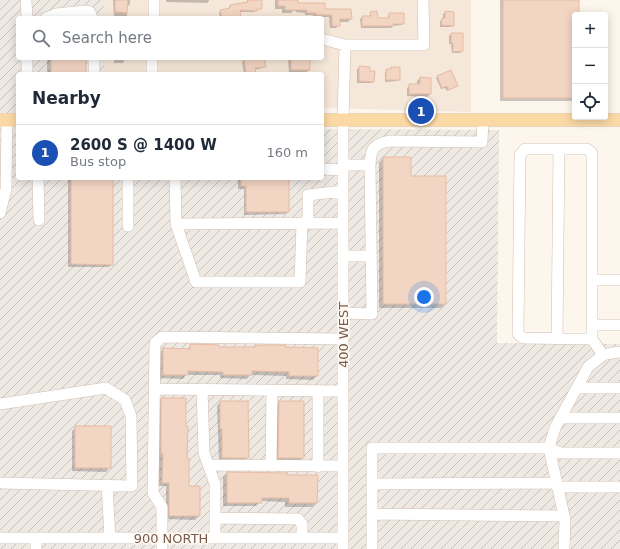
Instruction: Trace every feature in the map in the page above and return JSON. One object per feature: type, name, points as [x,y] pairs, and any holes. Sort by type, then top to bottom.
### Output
[{"type":"main road","points":[[324,120],[620,120]]},
{"type":"street","points":[[26,0],[27,16]]},
{"type":"street","points":[[154,0],[154,16]]},
{"type":"street","points":[[324,40],[345,45],[424,45],[422,0]]},
{"type":"street","points":[[51,16],[56,14],[85,11],[90,12],[91,16]]},
{"type":"street","name":"400 WEST","points":[[343,544],[343,120],[345,45]]},
{"type":"street","points":[[27,60],[27,72]]},
{"type":"street","points":[[94,60],[94,72]]},
{"type":"street","points":[[152,60],[152,72]]},
{"type":"street","points":[[0,213],[6,189],[3,148],[8,120]]},
{"type":"street","points":[[343,313],[372,314],[371,152],[377,144],[389,141],[482,142],[483,120]]},
{"type":"street","points":[[592,339],[522,338],[518,334],[520,155],[525,149],[587,149],[592,153],[592,339],[603,355]]},
{"type":"street","points":[[557,338],[558,149]]},
{"type":"street","points":[[324,169],[370,165]]},
{"type":"street","points":[[38,180],[39,220]]},
{"type":"street","points":[[128,180],[128,226]]},
{"type":"street","points":[[174,180],[176,224],[196,282],[300,282],[308,195],[343,191]]},
{"type":"street","points":[[176,224],[343,223]]},
{"type":"street","points":[[343,256],[371,256]]},
{"type":"street","points":[[592,280],[620,280]]},
{"type":"street","points":[[592,325],[620,325]]},
{"type":"street","points":[[162,543],[162,507],[153,493],[154,343],[162,337],[343,339]]},
{"type":"street","points":[[564,549],[565,520],[548,448],[555,428],[588,366],[603,355],[612,352],[620,352]]},
{"type":"street","points":[[0,404],[106,388],[125,400],[132,416],[132,486],[0,484]]},
{"type":"street","points":[[576,388],[620,388]]},
{"type":"street","points":[[154,389],[343,391]]},
{"type":"street","points":[[202,389],[204,453],[215,484],[215,518],[222,542]]},
{"type":"street","points":[[271,466],[272,390]]},
{"type":"street","points":[[318,391],[318,467]]},
{"type":"street","points":[[560,418],[620,418]]},
{"type":"street","points":[[372,549],[372,448],[548,448],[561,453],[620,453]]},
{"type":"street","points":[[208,465],[343,466]]},
{"type":"street","points":[[372,484],[556,485],[620,487]]},
{"type":"street","points":[[107,485],[110,538]]},
{"type":"street","points":[[372,514],[564,516]]},
{"type":"street","points":[[215,518],[298,519],[302,524],[302,538]]},
{"type":"street","name":"900 NORTH","points":[[0,538],[110,538],[130,543],[162,543],[302,538],[343,544]]},
{"type":"street","points":[[16,538],[17,549]]},
{"type":"street","points":[[36,538],[36,549]]},
{"type":"shaded area","points":[[0,0],[104,0],[104,16],[16,16],[16,60],[104,60],[104,72],[16,72],[16,180],[324,180],[324,129],[499,130],[497,343],[620,344],[620,549],[0,549]]},
{"type":"shaded area","points":[[104,0],[471,0],[471,112],[324,108],[324,72],[104,72],[104,60],[324,60],[324,16],[104,16]]},
{"type":"building","points":[[115,0],[128,0],[127,13],[115,12]]},
{"type":"building","points":[[248,0],[262,0],[262,9],[257,9],[257,11],[240,10],[241,16],[222,16],[220,10],[230,8],[230,5],[248,2]]},
{"type":"building","points":[[278,0],[298,0],[298,3],[325,3],[325,9],[351,9],[352,19],[340,19],[340,26],[332,26],[332,15],[316,15],[316,13],[307,13],[307,10],[285,10],[285,6],[278,6]]},
{"type":"building","points":[[503,0],[579,0],[579,12],[572,12],[572,98],[503,98]]},
{"type":"building","points":[[377,11],[378,18],[389,18],[389,13],[404,13],[404,24],[393,24],[394,26],[362,26],[362,16],[371,16],[370,12]]},
{"type":"building","points":[[445,11],[454,12],[454,26],[441,25],[442,18],[445,18]]},
{"type":"building","points":[[451,33],[463,33],[463,51],[453,52]]},
{"type":"building","points":[[51,60],[86,60],[86,72],[51,72]]},
{"type":"building","points":[[244,60],[264,60],[266,67],[255,68],[256,72],[246,72]]},
{"type":"building","points":[[291,60],[310,60],[310,70],[291,70]]},
{"type":"building","points":[[359,66],[370,67],[370,71],[375,71],[374,82],[359,81]]},
{"type":"building","points":[[391,67],[400,67],[400,80],[386,80],[386,69],[391,69]]},
{"type":"building","points":[[451,70],[458,86],[448,90],[447,86],[442,88],[437,76]]},
{"type":"building","points":[[420,77],[431,78],[431,94],[409,94],[409,84],[420,84]]},
{"type":"building","points":[[383,157],[411,157],[411,176],[446,176],[446,304],[383,304]]},
{"type":"building","points":[[71,180],[113,180],[113,265],[71,264]]},
{"type":"building","points":[[241,180],[289,180],[289,212],[246,212],[246,186],[241,186]]},
{"type":"building","points":[[190,344],[219,345],[219,347],[285,345],[285,347],[318,348],[318,376],[289,376],[289,372],[252,371],[252,375],[223,375],[223,372],[188,371],[188,375],[163,375],[163,348],[190,349]]},
{"type":"building","points":[[161,398],[186,398],[189,486],[200,486],[200,516],[169,516],[169,483],[162,483],[163,454],[161,454]]},
{"type":"building","points":[[220,401],[248,401],[249,458],[222,458]]},
{"type":"building","points":[[279,401],[304,401],[304,458],[278,458]]},
{"type":"building","points":[[75,426],[111,426],[111,468],[75,468]]},
{"type":"building","points":[[227,472],[318,475],[317,503],[289,503],[289,498],[262,498],[262,503],[227,503]]},
{"type":"place","name":"2600 S @ 1400 W","points":[[421,111]]}]
